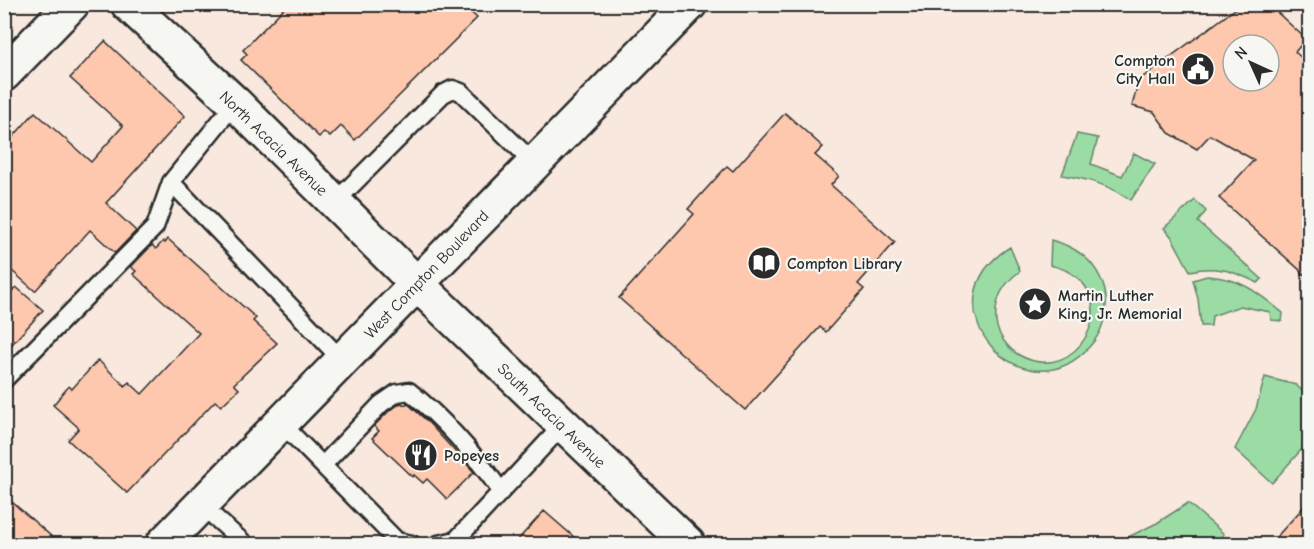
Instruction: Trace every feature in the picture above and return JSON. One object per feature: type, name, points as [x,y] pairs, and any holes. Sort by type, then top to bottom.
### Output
[{"type":"street","points":[[4,74],[72,4]]},
{"type":"street","name":"North Acacia Avenue","points":[[128,4],[235,103],[417,284]]},
{"type":"street","name":"West Compton Boulevard","points":[[162,544],[690,4]]},
{"type":"street","name":"South Acacia Avenue","points":[[417,284],[688,544]]},
{"type":"lane","points":[[335,202],[442,93],[453,89],[461,92],[535,164]]},
{"type":"lane","points":[[4,380],[155,227],[171,182],[235,103]]},
{"type":"lane","points":[[171,182],[342,360]]},
{"type":"lane","points":[[322,465],[381,404],[397,393],[409,391],[478,460],[501,491]]},
{"type":"lane","points":[[280,423],[401,543]]},
{"type":"lane","points":[[438,544],[456,540],[563,425]]},
{"type":"lane","points":[[201,505],[245,544]]},
{"type":"green space","points":[[1077,134],[1098,138],[1091,164],[1122,176],[1134,153],[1155,164],[1131,200],[1098,183],[1062,175]]},
{"type":"green space","points":[[1195,200],[1206,211],[1198,222],[1262,279],[1258,283],[1225,270],[1190,271],[1171,236],[1164,228]]},
{"type":"green space","points":[[1051,240],[1078,252],[1092,264],[1105,291],[1105,313],[1102,327],[1090,346],[1064,366],[1037,370],[1012,363],[991,346],[978,323],[975,297],[985,271],[1010,247],[1020,271],[1004,287],[998,299],[996,322],[1004,341],[1019,355],[1040,362],[1059,360],[1075,351],[1086,336],[1092,319],[1092,301],[1084,284],[1067,271],[1050,265]]},
{"type":"green space","points":[[1207,276],[1219,277],[1248,287],[1283,313],[1282,321],[1271,320],[1270,312],[1240,306],[1212,316],[1211,326],[1201,326],[1193,280]]},
{"type":"green space","points":[[1265,377],[1296,385],[1309,397],[1309,441],[1272,483],[1235,449],[1256,409]]},
{"type":"green space","points":[[1188,503],[1224,534],[1215,544],[1120,544],[1120,541],[1157,523]]},
{"type":"building","points":[[288,4],[462,4],[477,18],[355,140],[341,126],[330,137],[324,132],[319,137],[241,60],[247,54],[243,50]]},
{"type":"building","points":[[1242,4],[1268,4],[1306,39],[1295,52],[1310,65],[1310,279],[1219,198],[1254,160],[1210,135],[1197,149],[1169,133],[1154,112],[1132,106],[1139,80]]},
{"type":"building","points":[[105,41],[185,116],[106,203],[136,231],[115,253],[90,230],[35,291],[4,264],[4,147],[35,112],[91,162],[123,126],[70,78]]},
{"type":"building","name":"Compton Library","points":[[785,113],[823,147],[815,155],[839,176],[831,185],[895,242],[858,284],[864,289],[826,332],[820,327],[745,410],[619,298],[694,214],[688,209],[727,166],[733,171]]},
{"type":"building","points":[[168,239],[256,318],[253,321],[277,343],[234,384],[239,389],[221,406],[215,401],[127,493],[68,440],[79,428],[53,405],[69,386],[72,389],[98,360],[125,386],[129,382],[142,394],[199,333],[133,274],[136,271],[131,267],[152,245],[156,249]]},
{"type":"building","points":[[16,287],[43,310],[4,353],[4,300]]},
{"type":"building","points":[[401,403],[405,405],[407,403],[427,421],[474,472],[447,499],[427,479],[423,483],[414,475],[413,477],[372,438],[379,431],[374,426]]},
{"type":"building","points":[[4,495],[60,544],[4,544]]},
{"type":"building","points":[[1310,500],[1310,544],[1270,544]]},
{"type":"building","points":[[544,511],[582,544],[514,544]]},
{"type":"place","name":"Compton City Hall","points":[[1198,69]]},
{"type":"place","name":"Compton Library","points":[[764,263]]},
{"type":"place","name":"Martin Luther King, Jr. Memorial","points":[[1035,304]]},
{"type":"place","name":"Popeyes","points":[[421,455]]}]
